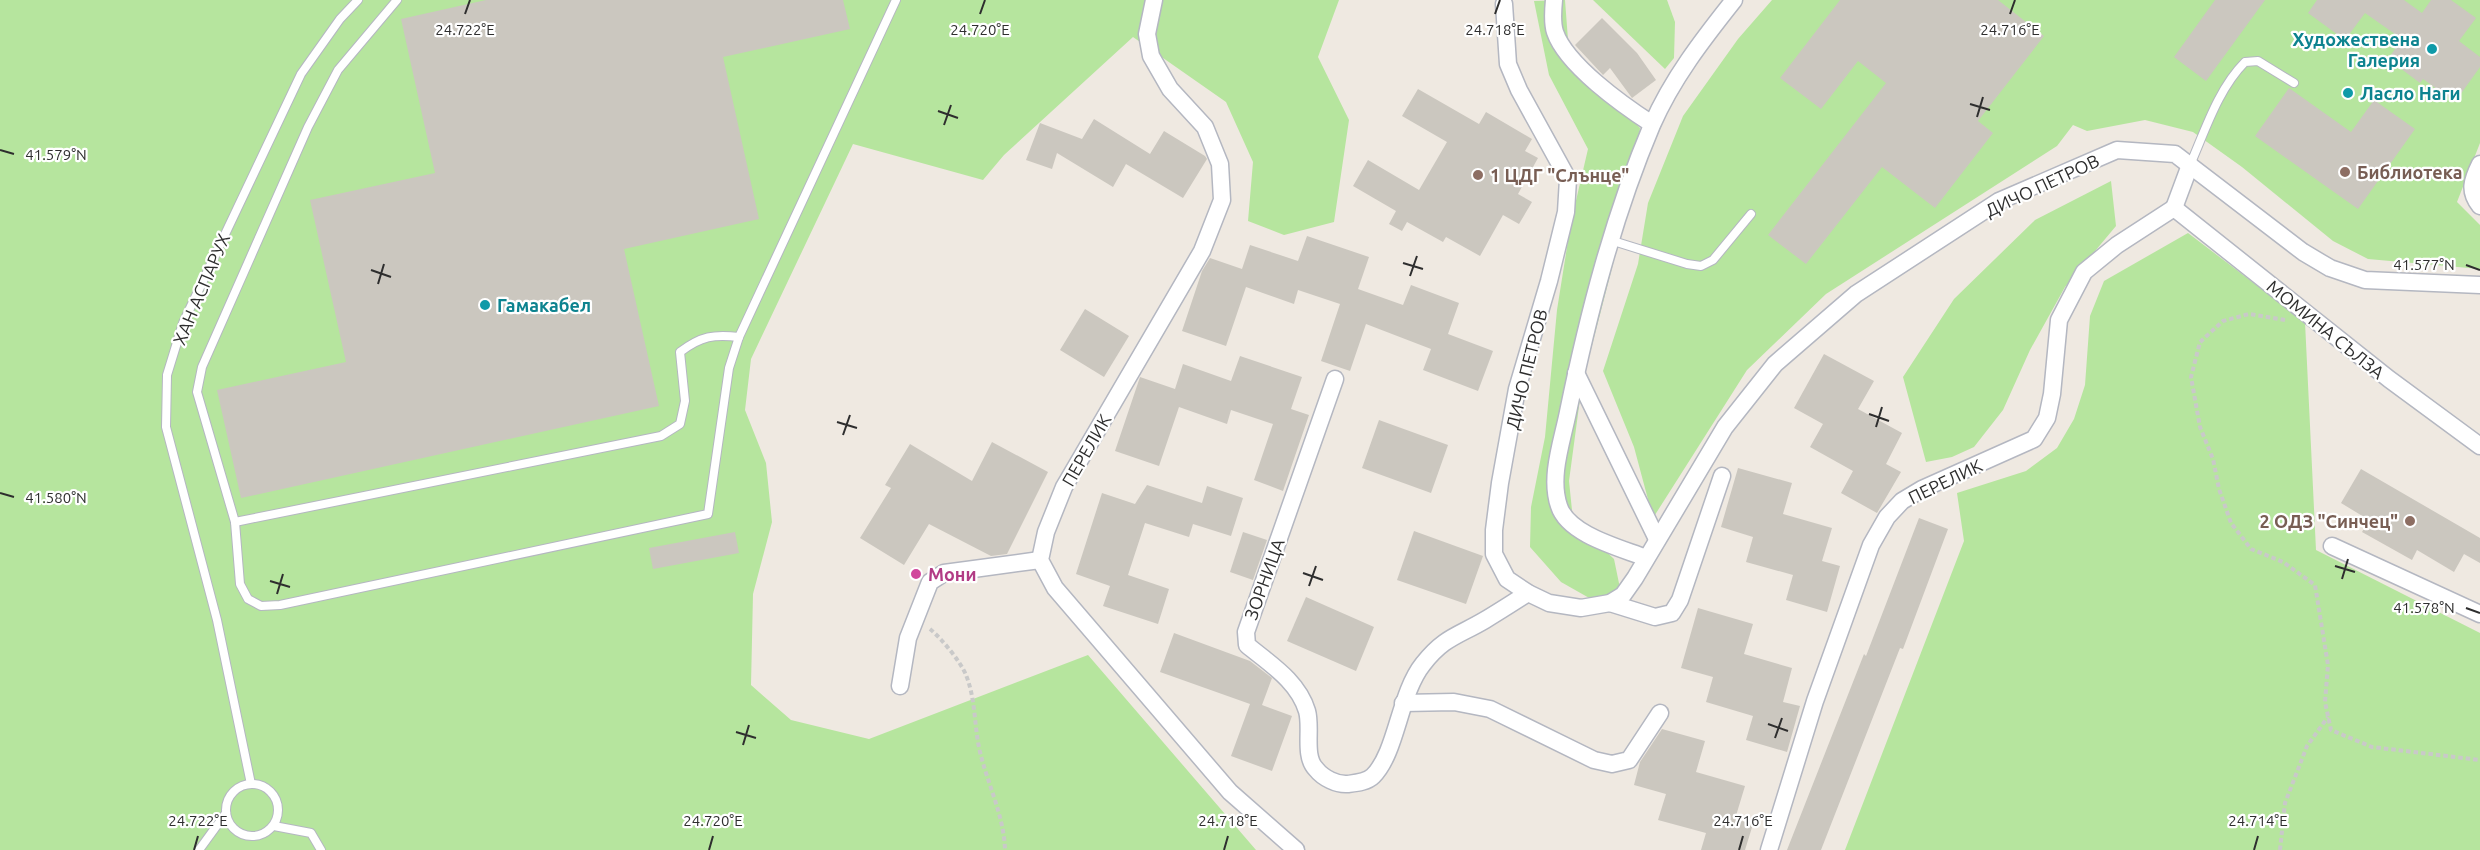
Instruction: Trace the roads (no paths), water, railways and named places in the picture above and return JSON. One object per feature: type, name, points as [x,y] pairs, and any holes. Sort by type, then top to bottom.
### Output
[{"type":"street","name":"ПЕРЕЛИК","points":[[1040,560],[1046,532],[1064,487],[1202,251],[1222,200],[1220,164],[1205,127],[1170,89],[1151,56],[1147,34],[1154,0]]},
{"type":"street","points":[[1554,0],[1555,32],[1573,61],[1627,108],[1652,124]]},
{"type":"street","points":[[1646,558],[1578,530],[1559,508],[1555,477],[1576,373],[1610,239],[1652,124],[1680,71],[1734,0]]},
{"type":"street","name":"ДИЧО ПЕТРОВ","points":[[1504,4],[1509,64],[1519,90],[1568,179],[1566,212],[1549,281],[1517,389],[1500,483],[1494,530],[1494,554],[1507,579],[1549,603],[1581,608],[1610,603],[1623,595],[1725,427],[1775,364],[1856,294],[1999,201],[2116,150],[2175,154],[2303,252],[2330,268],[2365,280],[2480,285]]},
{"type":"street","points":[[2480,164],[2472,181],[2473,197],[2480,206]]},
{"type":"street","points":[[2175,208],[2190,165]]},
{"type":"street","name":"ПЕРЕЛИК","points":[[1769,850],[1815,701],[1871,545],[1887,517],[1902,501],[1923,489],[2034,439],[2047,418],[2059,320],[2084,272],[2118,244],[2175,208]]},
{"type":"street","name":"МОМИНА СЪЛЗА","points":[[2175,208],[2388,379],[2480,446]]},
{"type":"street","points":[[1576,373],[1657,539]]},
{"type":"street","name":"ЗОРНИЦА","points":[[1335,379],[1246,632],[1247,645],[1292,683],[1299,693],[1308,713],[1310,755],[1314,768],[1328,779],[1341,784],[1359,783],[1372,777],[1384,760],[1403,703],[1421,665],[1446,639],[1484,621],[1528,593]]},
{"type":"street","points":[[1610,603],[1655,617],[1672,613],[1680,600],[1722,476]]},
{"type":"street","points":[[2332,546],[2480,614]]},
{"type":"street","points":[[900,686],[908,638],[930,582],[944,573],[1040,560],[1055,588],[1230,792],[1296,850]]},
{"type":"street","points":[[1403,703],[1454,702],[1490,709],[1594,760],[1612,764],[1629,760],[1660,713]]},
{"type":"lane","name":"ХАН АСПАРУХ","points":[[251,784],[218,620],[166,427],[167,375],[183,323],[301,74],[340,19],[358,0]]},
{"type":"lane","points":[[397,0],[338,70],[308,127],[202,367],[197,392],[235,522],[240,584],[248,599],[261,606],[280,605],[708,514],[729,368],[740,337],[896,0]]},
{"type":"lane","points":[[2190,165],[2235,72],[2245,62],[2258,61],[2294,83]]},
{"type":"lane","points":[[1610,239],[1701,266],[1713,260],[1751,214]]},
{"type":"lane","points":[[235,522],[661,436],[680,424],[683,413],[685,401],[680,352],[695,340],[716,335],[740,337]]},
{"type":"lane","points":[[251,784],[267,788],[278,801],[278,818],[274,826],[259,836],[241,835],[228,822],[226,813],[226,805],[235,790],[251,784]]},
{"type":"lane","points":[[199,850],[226,813]]},
{"type":"lane","points":[[274,826],[311,833],[321,850]]},
{"type":"place","name":"Художествена Галерия","points":[[2432,49]]},
{"type":"place","name":"Ласло Наги","points":[[2348,93]]},
{"type":"place","name":"Библиотека","points":[[2345,172]]},
{"type":"place","name":"1 ЦДГ \"Слънце\"","points":[[1478,175]]},
{"type":"place","name":"Гамакабел","points":[[485,305]]},
{"type":"place","name":"2 ОДЗ \"Синчец\"","points":[[2410,521]]},
{"type":"place","name":"Мони","points":[[916,574]]}]
